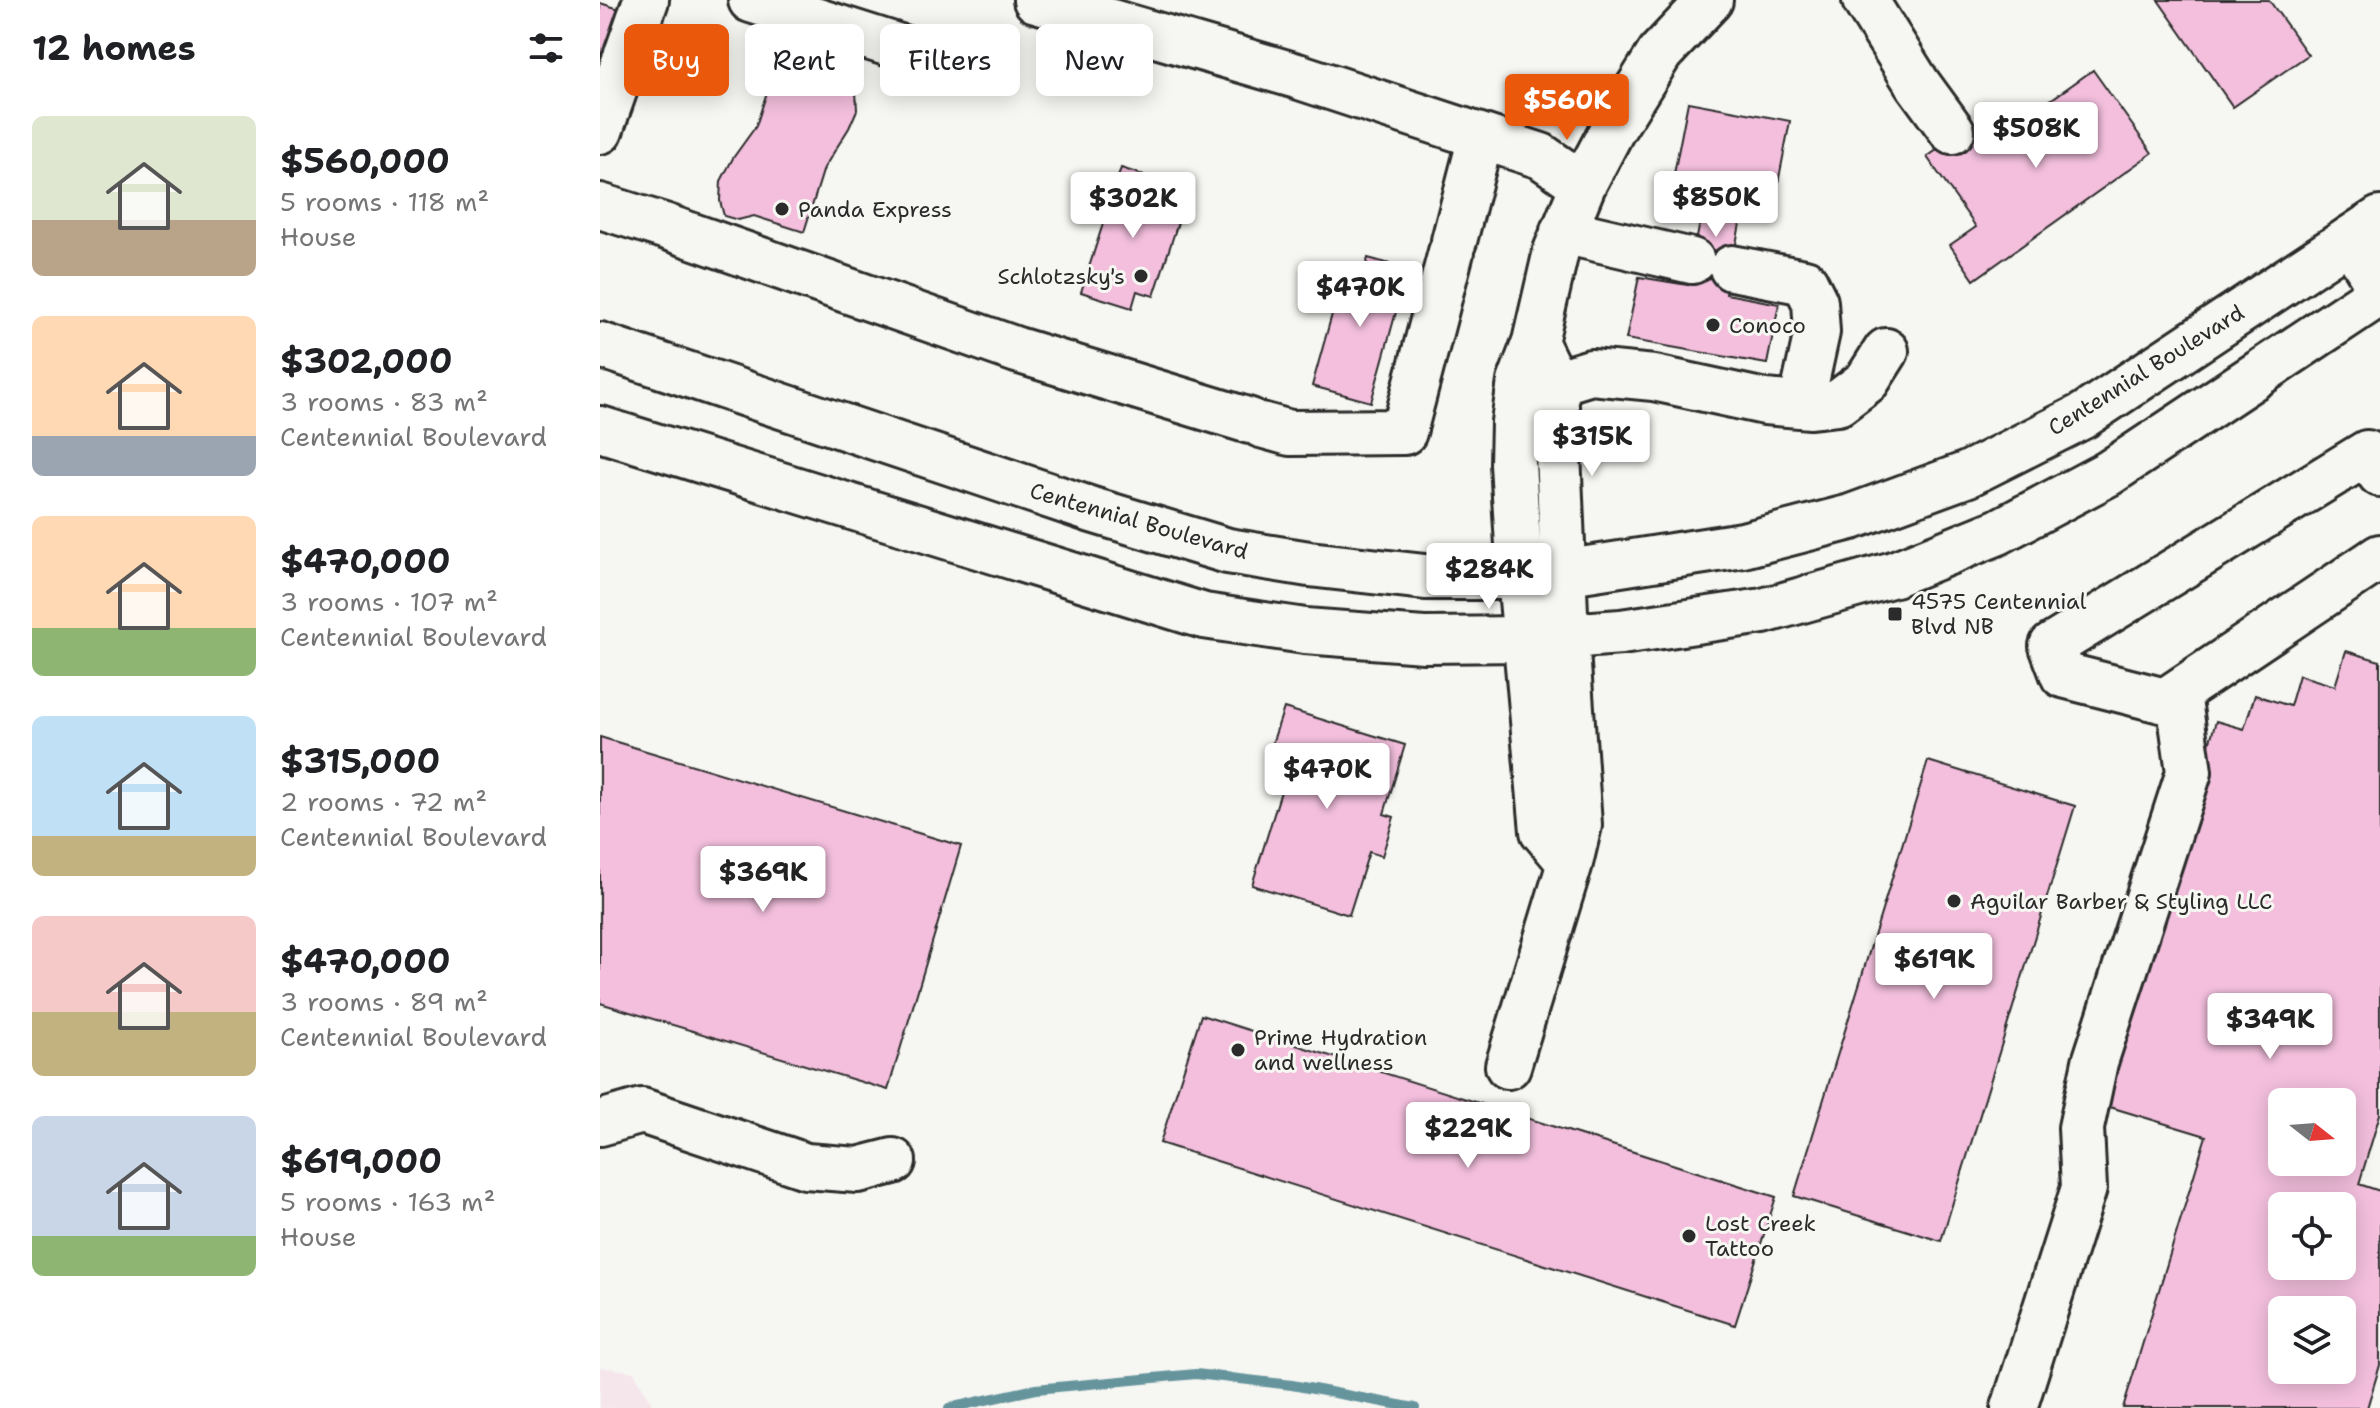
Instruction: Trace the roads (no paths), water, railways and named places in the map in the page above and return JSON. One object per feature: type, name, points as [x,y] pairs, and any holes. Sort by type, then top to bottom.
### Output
[{"type":"main road","points":[[600,131],[646,0]]},
{"type":"main road","points":[[751,0],[880,41]]},
{"type":"main road","points":[[1036,0],[1297,76],[1541,156],[1583,185]]},
{"type":"main road","points":[[1546,637],[1520,577],[1513,464],[1514,422],[1520,382],[1535,342],[1556,251],[1583,185],[1612,130],[1660,53],[1710,0]]},
{"type":"main road","points":[[1865,0],[1917,83],[1952,131]]},
{"type":"main road","points":[[600,206],[1017,350],[1290,433],[1404,432],[1481,137]]},
{"type":"main road","points":[[600,429],[1204,616],[1305,631],[1409,639],[1546,637],[1621,632],[1763,611],[1894,574],[1998,532],[2109,473],[2380,291],[2365,229]]},
{"type":"main road","name":"Centennial Boulevard","points":[[600,345],[1092,510],[1228,551],[1425,577],[1520,577],[1743,545],[1851,517],[1968,474],[2083,416],[2365,229]]},
{"type":"main road","points":[[1563,231],[1712,265],[1805,282],[1815,302],[1817,332],[1801,405]]},
{"type":"main road","points":[[1508,1066],[1570,863],[1543,831],[1546,637],[1562,573],[1555,383],[1535,342]]},
{"type":"main road","points":[[1555,383],[1591,372],[1654,378],[1765,402],[1801,405],[1838,403],[1867,381],[1886,351]]},
{"type":"main road","points":[[2380,474],[2367,453],[2052,646],[2063,675],[2165,701],[2380,557]]},
{"type":"main road","points":[[2014,1408],[2084,1188],[2081,1128],[2095,1062],[2189,772],[2178,693]]},
{"type":"main road","points":[[600,1123],[642,1111],[806,1166],[858,1170],[893,1161]]},
{"type":"waterway","points":[[949,1408],[1036,1389],[1196,1374],[1292,1385],[1415,1408]]},
{"type":"place","name":"Panda Express","points":[[782,209]]},
{"type":"place","name":"Schlotzsky's","points":[[1141,276]]},
{"type":"place","name":"Conoco","points":[[1713,325]]},
{"type":"place","name":"4575 Centennial Blvd NB","points":[[1895,614]]},
{"type":"place","name":"Aguilar Barber & Styling LLC","points":[[1954,901]]},
{"type":"place","name":"Prime Hydration and wellness","points":[[1238,1050]]},
{"type":"place","name":"Lost Creek Tattoo","points":[[1689,1236]]}]
